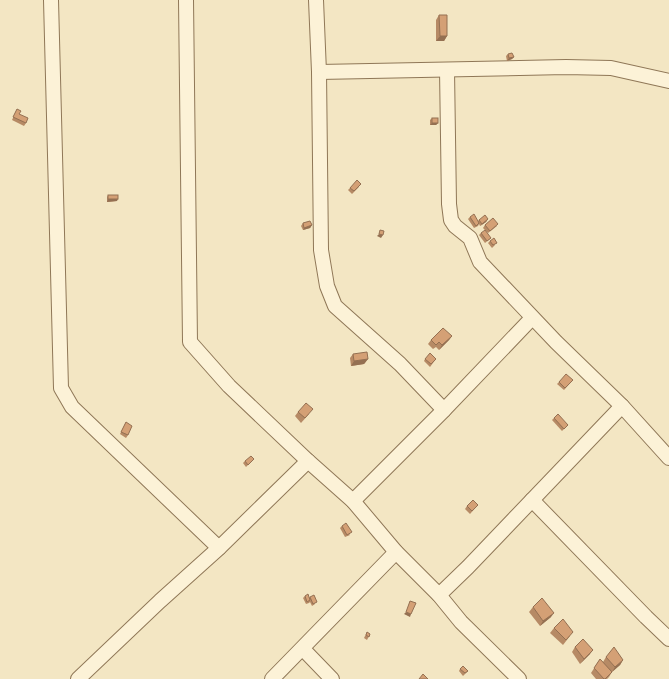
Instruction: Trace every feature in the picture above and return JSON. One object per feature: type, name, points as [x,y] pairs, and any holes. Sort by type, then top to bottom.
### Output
[{"type":"street","points":[[51,0],[61,388],[72,407],[219,548]]},
{"type":"street","points":[[186,0],[190,342],[229,386],[352,501],[396,552],[438,595],[461,622],[519,679]]},
{"type":"street","points":[[316,0],[319,72],[321,250],[327,286],[335,306],[400,364],[444,410]]},
{"type":"street","points":[[319,72],[566,67],[611,68],[669,81]]},
{"type":"street","points":[[447,70],[448,204],[451,220],[455,226],[470,238],[480,262],[532,318],[622,406],[669,458]]},
{"type":"street","points":[[352,501],[444,410],[532,318]]},
{"type":"street","points":[[438,595],[468,567],[622,406]]},
{"type":"street","points":[[78,679],[160,601],[219,548],[308,461]]},
{"type":"street","points":[[532,500],[669,639]]},
{"type":"street","points":[[272,679],[303,649],[396,552]]},
{"type":"street","points":[[303,649],[332,679]]},
{"type":"building","points":[[439,15],[447,15],[447,36],[440,36]]},
{"type":"building","points":[[512,53],[514,57],[509,58],[508,54]]},
{"type":"building","points":[[17,109],[21,111],[19,114],[28,118],[26,123],[13,117]]},
{"type":"building","points":[[432,118],[438,118],[438,123],[432,123]]},
{"type":"building","points":[[357,180],[361,184],[354,191],[350,188]]},
{"type":"building","points":[[108,195],[118,195],[118,199],[108,199]]},
{"type":"building","points":[[474,214],[479,223],[476,226],[470,217]]},
{"type":"building","points":[[485,215],[488,219],[482,224],[479,220]]},
{"type":"building","points":[[493,218],[498,224],[490,231],[485,225]]},
{"type":"building","points":[[310,221],[312,225],[304,228],[303,223]]},
{"type":"building","points":[[380,230],[384,231],[383,235],[379,234]]},
{"type":"building","points":[[485,230],[491,238],[487,241],[481,233]]},
{"type":"building","points":[[494,238],[497,243],[493,245],[490,241]]},
{"type":"building","points":[[443,328],[452,336],[442,345],[439,342],[436,345],[431,340]]},
{"type":"building","points":[[367,352],[368,359],[354,361],[353,354]]},
{"type":"building","points":[[430,353],[436,359],[431,364],[425,359]]},
{"type":"building","points":[[566,374],[573,380],[565,388],[559,382]]},
{"type":"building","points":[[306,403],[313,409],[305,418],[298,412]]},
{"type":"building","points":[[558,414],[568,425],[564,429],[554,418]]},
{"type":"building","points":[[126,422],[132,426],[128,435],[121,432]]},
{"type":"building","points":[[251,456],[254,459],[248,465],[245,461]]},
{"type":"building","points":[[473,500],[478,505],[472,511],[467,506]]},
{"type":"building","points":[[346,523],[352,532],[347,535],[342,526]]},
{"type":"building","points":[[308,594],[310,600],[307,602],[305,596]]},
{"type":"building","points":[[314,595],[317,602],[313,604],[310,597]]},
{"type":"building","points":[[542,598],[554,613],[543,621],[533,607]]},
{"type":"building","points":[[410,601],[416,603],[411,614],[406,612]]},
{"type":"building","points":[[563,619],[573,632],[566,640],[554,628]]},
{"type":"building","points":[[367,632],[370,634],[369,637],[366,635]]},
{"type":"building","points":[[583,639],[593,650],[584,659],[575,647]]},
{"type":"building","points":[[614,647],[623,660],[615,667],[606,657]]},
{"type":"building","points":[[600,659],[612,672],[605,679],[594,668]]},
{"type":"building","points":[[463,666],[468,671],[465,673],[460,669]]},
{"type":"building","points":[[423,674],[428,679],[419,679]]}]
